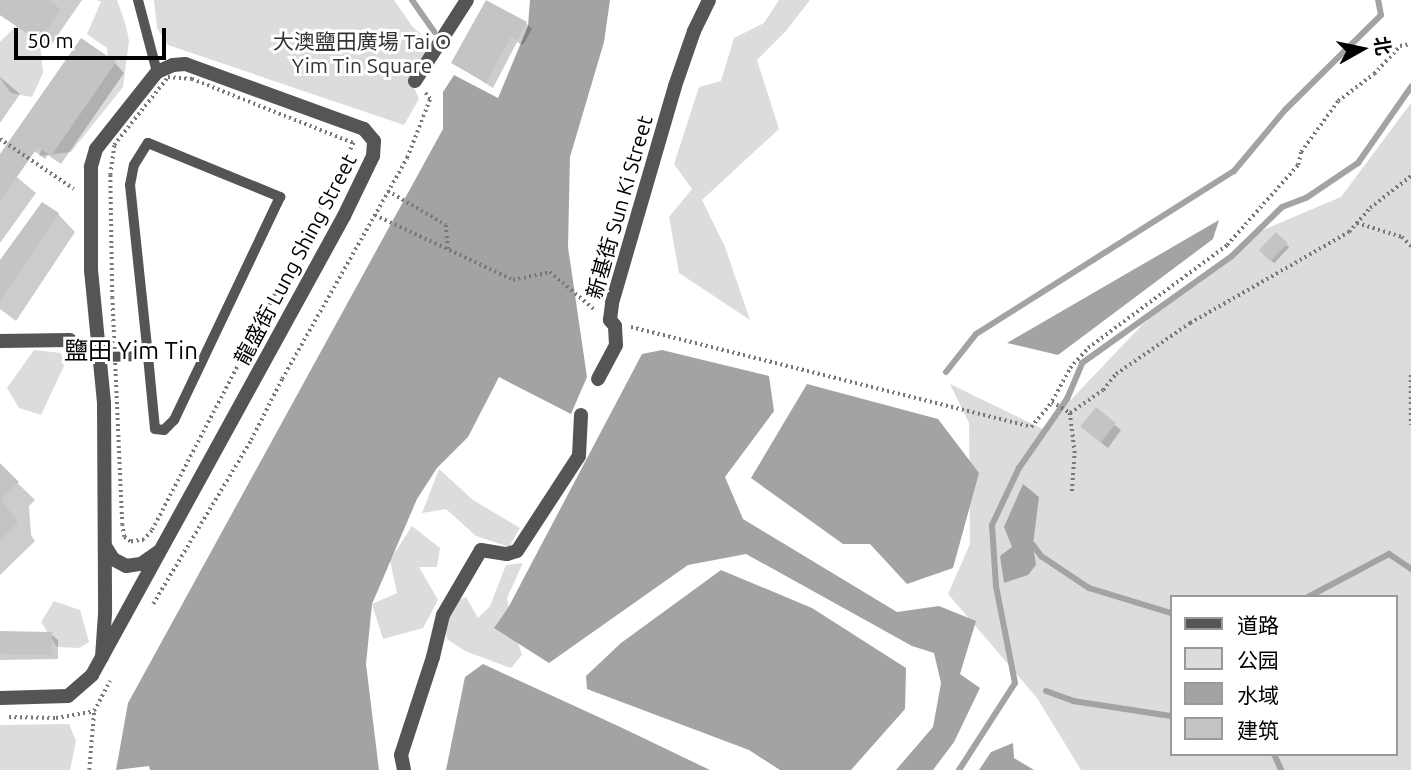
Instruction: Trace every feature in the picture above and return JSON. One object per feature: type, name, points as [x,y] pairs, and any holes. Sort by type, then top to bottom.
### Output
[{"type":"street","points":[[415,81],[467,0]]},
{"type":"street","name":"新基街 Sun Ki Street","points":[[598,379],[616,345],[615,327],[610,320],[612,303],[674,86],[709,0]]},
{"type":"street","name":"龍盛街 Lung Shing Street","points":[[0,698],[68,696],[86,683],[371,164],[374,147],[372,136],[364,129],[196,67],[173,65],[157,72]]},
{"type":"street","points":[[102,657],[108,356],[91,270],[91,167],[96,149],[157,72]]},
{"type":"street","points":[[0,341],[70,340]]},
{"type":"street","points":[[404,770],[401,755],[433,657],[443,615],[481,550],[507,554],[517,551],[579,456],[582,415]]},
{"type":"street","points":[[105,545],[119,564],[133,566],[148,561],[164,545]]},
{"type":"lane","points":[[138,0],[157,72]]},
{"type":"lane","points":[[148,143],[280,197],[174,420],[164,430],[155,429],[148,356],[130,185],[134,165],[148,143]]},
{"type":"lane","points":[[108,356],[148,356]]},
{"type":"path","points":[[375,215],[513,280],[550,272],[615,327],[628,326],[1031,426],[1052,402],[1070,368],[1088,348],[1227,245],[1298,165],[1301,152],[1338,102],[1374,74],[1399,46],[1411,44]]},
{"type":"path","points":[[168,78],[191,79],[354,143],[152,531],[144,540],[130,542],[124,537],[108,356],[110,188],[114,145],[168,78]]},
{"type":"path","points":[[147,615],[251,440],[407,158],[430,99],[415,81]]},
{"type":"path","points":[[0,139],[78,191]]},
{"type":"path","points":[[1069,412],[1103,390],[1116,374],[1190,323],[1349,232],[1377,201],[1411,176]]},
{"type":"path","points":[[388,191],[446,225],[449,250]]},
{"type":"path","points":[[1357,223],[1402,237],[1411,246]]},
{"type":"path","points":[[1411,375],[1411,425]]},
{"type":"path","points":[[1052,402],[1069,412]]},
{"type":"path","points":[[1069,412],[1075,451],[1072,493]]},
{"type":"path","points":[[89,770],[94,711],[114,675]]},
{"type":"path","points":[[0,716],[56,718],[94,711]]},
{"type":"green space","points":[[97,0],[117,0],[126,26],[129,41],[123,87],[71,152],[39,156],[47,136],[108,66],[107,48],[87,34],[101,2]]},
{"type":"green space","name":"大澳鹽田廣場 Tai O Yim Tin Square","points":[[154,0],[394,0],[412,26],[430,43],[410,78],[419,99],[404,125],[168,45],[157,28]]},
{"type":"green space","points":[[779,0],[810,0],[786,31],[757,60],[779,129],[702,200],[725,247],[750,320],[679,273],[669,217],[692,189],[674,164],[699,87],[721,81],[734,38],[764,23]]},
{"type":"green space","points":[[21,21],[40,40],[43,73],[32,97],[11,93],[0,78],[0,42]]},
{"type":"green space","points":[[1411,103],[1411,770],[1081,770],[1037,698],[948,594],[970,544],[969,423],[950,384],[1043,429],[1143,324],[1263,230],[1341,197]]},
{"type":"green space","points":[[34,350],[61,353],[64,366],[41,415],[19,408],[7,388]]},
{"type":"green space","points":[[439,469],[473,500],[520,528],[509,547],[476,536],[446,509],[422,513]]},
{"type":"green space","points":[[412,526],[440,548],[437,567],[419,567],[438,600],[423,628],[383,639],[372,604],[397,593],[390,560]]},
{"type":"green space","points":[[523,563],[507,598],[522,655],[511,668],[465,651],[447,639],[441,607],[466,597],[478,618],[490,606],[506,565]]},
{"type":"green space","points":[[54,601],[80,610],[89,642],[79,648],[57,647],[41,622]]},
{"type":"green space","points":[[69,724],[76,741],[70,770],[0,770],[0,725]]},
{"type":"water","points":[[530,0],[610,0],[604,42],[570,157],[568,247],[587,377],[571,414],[499,377],[468,437],[437,468],[417,499],[372,604],[366,664],[379,770],[150,770],[149,766],[116,770],[128,703],[443,129],[443,92],[454,75],[498,98],[528,26]]},
{"type":"water","points":[[1219,220],[1213,239],[1058,355],[1007,343]]},
{"type":"water","points":[[662,350],[769,376],[774,411],[725,477],[743,519],[897,612],[939,606],[976,621],[960,674],[980,688],[954,742],[933,770],[896,770],[933,727],[941,683],[934,653],[912,646],[746,554],[688,565],[549,663],[494,628],[508,608],[642,354]]},
{"type":"water","points":[[807,384],[938,419],[979,473],[953,568],[907,584],[870,544],[843,544],[751,478]]},
{"type":"water","points":[[1023,484],[1039,497],[1033,545],[1036,565],[1028,575],[1004,583],[1000,556],[1012,547],[1004,527]]},
{"type":"water","points":[[721,570],[812,608],[906,668],[905,709],[851,770],[780,770],[749,750],[587,689],[586,676],[621,643]]},
{"type":"water","points":[[483,664],[710,770],[446,770],[465,677]]},
{"type":"water","points":[[1013,743],[1014,758],[1034,770],[979,770],[991,752]]},
{"type":"building","points":[[0,0],[48,0],[61,9],[39,41],[0,15]]},
{"type":"building","points":[[486,0],[527,22],[517,40],[511,37],[486,83],[451,63]]},
{"type":"building","points":[[81,38],[116,62],[51,156],[38,147],[0,201],[0,154]]},
{"type":"building","points":[[42,202],[59,213],[0,301],[0,260]]},
{"type":"building","points":[[1276,232],[1288,243],[1271,261],[1259,250]]},
{"type":"building","points":[[1096,407],[1116,423],[1100,443],[1080,426]]},
{"type":"building","points":[[0,463],[19,482],[1,499],[18,522],[0,540]]},
{"type":"building","points":[[0,631],[52,632],[52,655],[0,654]]},
{"type":"waterway","points":[[412,0],[434,32]]},
{"type":"waterway","points":[[946,372],[976,334],[1234,171],[1285,110],[1381,15],[1378,0]]},
{"type":"waterway","points":[[959,770],[1015,683],[996,586],[992,525],[1019,468],[1067,399],[1082,363],[1232,256],[1282,207],[1306,198],[1358,163],[1411,87]]},
{"type":"waterway","points":[[1033,545],[1041,556],[1089,588],[1170,613]]},
{"type":"waterway","points":[[1312,595],[1389,554],[1411,569]]},
{"type":"waterway","points":[[1046,691],[1073,701],[1170,716]]},
{"type":"waterway","points":[[1275,756],[1281,770]]},
{"type":"district","name":"鹽田 Yim Tin","points":[[131,351]]}]
